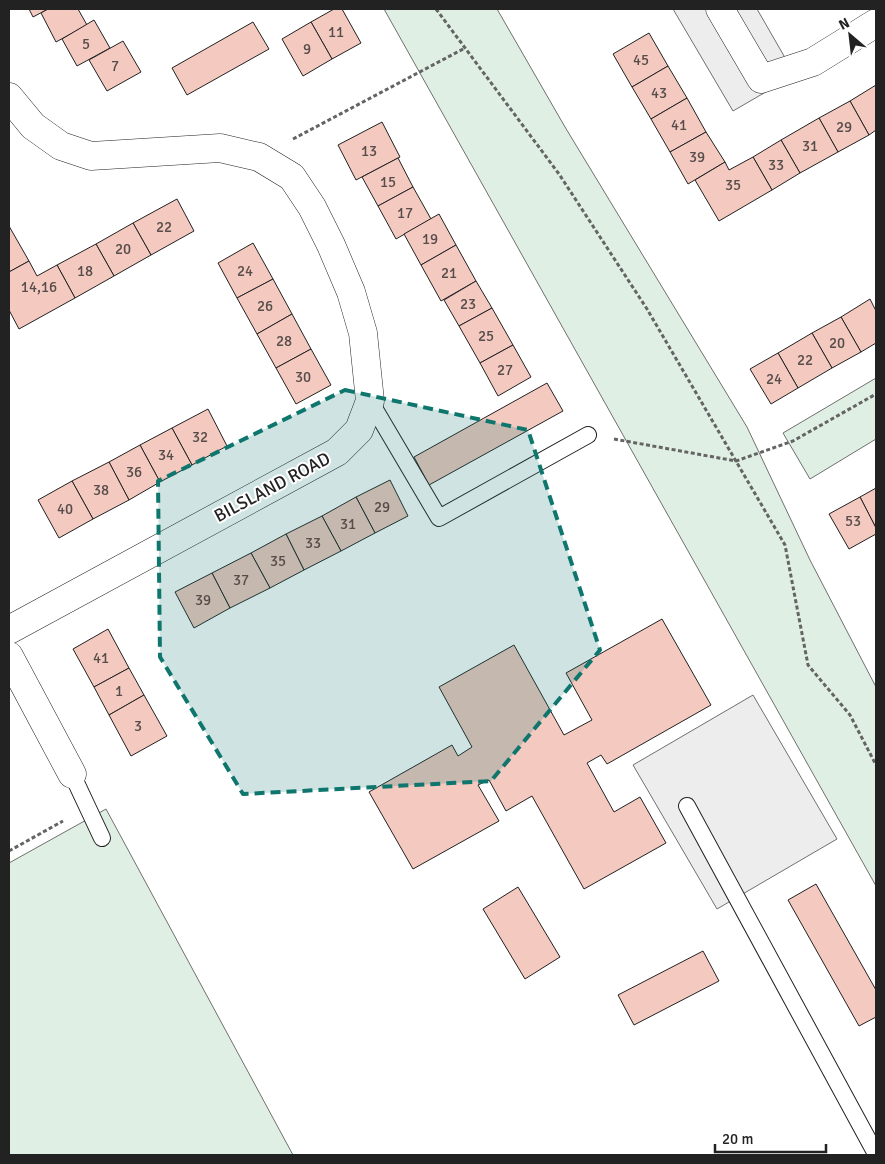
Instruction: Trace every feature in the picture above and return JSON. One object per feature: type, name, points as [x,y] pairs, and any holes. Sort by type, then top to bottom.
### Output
[{"type":"street","points":[[720,9],[761,79],[813,62],[876,23]]},
{"type":"street","name":"BILSLAND ROAD","points":[[9,97],[32,126],[61,146],[92,156],[220,148],[259,157],[292,178],[312,207],[352,292],[363,333],[370,401],[359,430],[337,452],[9,630]]},
{"type":"street","points":[[9,656],[72,774]]},
{"type":"lane","points":[[370,401],[439,518],[588,435]]},
{"type":"lane","points":[[72,774],[102,838]]},
{"type":"lane","points":[[687,806],[876,1154]]},
{"type":"path","points":[[436,9],[559,174],[647,309],[785,545],[808,665],[850,715],[876,765]]},
{"type":"path","points":[[259,157],[465,48]]},
{"type":"path","points":[[588,435],[736,461],[793,441],[876,394]]},
{"type":"path","points":[[9,851],[88,806]]},
{"type":"highlighted area","points":[[345,390],[528,430],[600,650],[491,781],[243,794],[160,657],[158,481]]},
{"type":"green space","points":[[384,9],[497,9],[565,127],[747,427],[810,560],[876,687],[876,886]]},
{"type":"green space","points":[[876,378],[876,439],[810,479],[783,433]]},
{"type":"green space","points":[[106,809],[293,1155],[9,1155],[9,863]]},
{"type":"shaded area","points":[[673,9],[757,9],[795,75],[733,111]]},
{"type":"shaded area","points":[[753,695],[837,839],[717,909],[633,765]]},
{"type":"building","points":[[29,9],[48,9],[33,17]]},
{"type":"building","points":[[48,9],[78,9],[87,25],[56,42],[41,13]]},
{"type":"building","points":[[334,9],[342,9],[361,43],[332,59],[311,22]]},
{"type":"building","points":[[94,20],[110,48],[77,66],[62,39]]},
{"type":"building","points":[[253,22],[269,49],[187,95],[172,68]]},
{"type":"building","points":[[311,22],[332,59],[303,76],[282,39]]},
{"type":"building","points":[[649,33],[668,66],[632,87],[613,54]]},
{"type":"building","points":[[123,41],[141,72],[107,91],[89,60]]},
{"type":"building","points":[[668,66],[687,98],[651,119],[632,87]]},
{"type":"building","points":[[876,85],[876,130],[869,135],[850,101]]},
{"type":"building","points":[[687,98],[706,132],[670,152],[651,119]]},
{"type":"building","points":[[850,101],[869,135],[838,152],[819,118]]},
{"type":"building","points":[[819,118],[838,152],[800,173],[781,140]]},
{"type":"building","points":[[382,122],[400,157],[356,180],[338,145]]},
{"type":"building","points":[[706,132],[725,162],[688,184],[670,152]]},
{"type":"building","points":[[781,140],[800,173],[772,190],[753,157]]},
{"type":"building","points":[[753,157],[772,190],[719,221],[695,180],[725,162],[729,170]]},
{"type":"building","points":[[398,158],[413,187],[378,206],[362,177]]},
{"type":"building","points":[[413,187],[431,219],[396,239],[378,206]]},
{"type":"building","points":[[177,199],[194,231],[151,255],[133,223]]},
{"type":"building","points":[[439,214],[456,245],[421,265],[404,234]]},
{"type":"building","points":[[133,223],[151,255],[114,276],[96,244]]},
{"type":"building","points":[[9,226],[29,261],[9,272]]},
{"type":"building","points":[[253,243],[273,279],[237,298],[218,263]]},
{"type":"building","points":[[96,244],[114,276],[75,298],[57,265]]},
{"type":"building","points":[[456,245],[476,281],[441,301],[421,265]]},
{"type":"building","points":[[29,261],[37,276],[57,265],[75,298],[19,329],[9,310],[9,272]]},
{"type":"building","points":[[273,279],[292,314],[257,334],[237,298]]},
{"type":"building","points":[[476,281],[492,308],[459,326],[444,300]]},
{"type":"building","points":[[870,299],[876,311],[876,343],[861,352],[841,317]]},
{"type":"building","points":[[492,308],[513,345],[480,363],[459,326]]},
{"type":"building","points":[[292,314],[311,349],[276,368],[257,334]]},
{"type":"building","points":[[841,317],[861,352],[832,368],[812,333]]},
{"type":"building","points":[[812,333],[832,368],[798,388],[778,353]]},
{"type":"building","points":[[513,345],[531,377],[498,396],[480,363]]},
{"type":"building","points":[[311,349],[331,385],[296,404],[276,368]]},
{"type":"building","points":[[778,353],[798,388],[771,404],[750,369]]},
{"type":"building","points":[[547,383],[563,411],[429,485],[414,457]]},
{"type":"building","points":[[208,409],[227,446],[192,465],[172,428]]},
{"type":"building","points":[[172,428],[192,465],[160,482],[140,445]]},
{"type":"building","points":[[140,445],[160,482],[129,500],[109,462]]},
{"type":"building","points":[[109,462],[129,500],[93,519],[72,481]]},
{"type":"building","points":[[390,480],[408,516],[375,533],[356,497]]},
{"type":"building","points":[[72,481],[93,519],[59,538],[38,500]]},
{"type":"building","points":[[876,488],[876,528],[860,497]]},
{"type":"building","points":[[356,497],[375,533],[341,551],[322,516]]},
{"type":"building","points":[[860,497],[876,528],[876,534],[849,549],[829,514]]},
{"type":"building","points":[[322,516],[341,551],[304,570],[286,534]]},
{"type":"building","points":[[286,534],[304,570],[270,588],[251,553]]},
{"type":"building","points":[[251,553],[270,588],[230,608],[212,573]]},
{"type":"building","points":[[212,573],[230,608],[194,628],[175,592]]},
{"type":"building","points":[[662,619],[711,705],[607,764],[601,755],[587,763],[614,812],[640,797],[666,843],[584,889],[532,796],[506,811],[489,780],[478,785],[499,821],[413,869],[369,792],[452,745],[458,756],[472,747],[439,687],[514,645],[564,735],[592,720],[566,673]]},
{"type":"building","points":[[108,629],[129,668],[94,687],[73,649]]},
{"type":"building","points":[[129,668],[144,695],[109,715],[94,687]]},
{"type":"building","points":[[144,695],[167,736],[131,756],[109,715]]},
{"type":"building","points":[[816,884],[876,990],[876,1017],[859,1026],[788,900]]},
{"type":"building","points":[[518,887],[560,957],[525,979],[483,909]]},
{"type":"building","points":[[703,951],[719,981],[634,1025],[618,995]]}]
